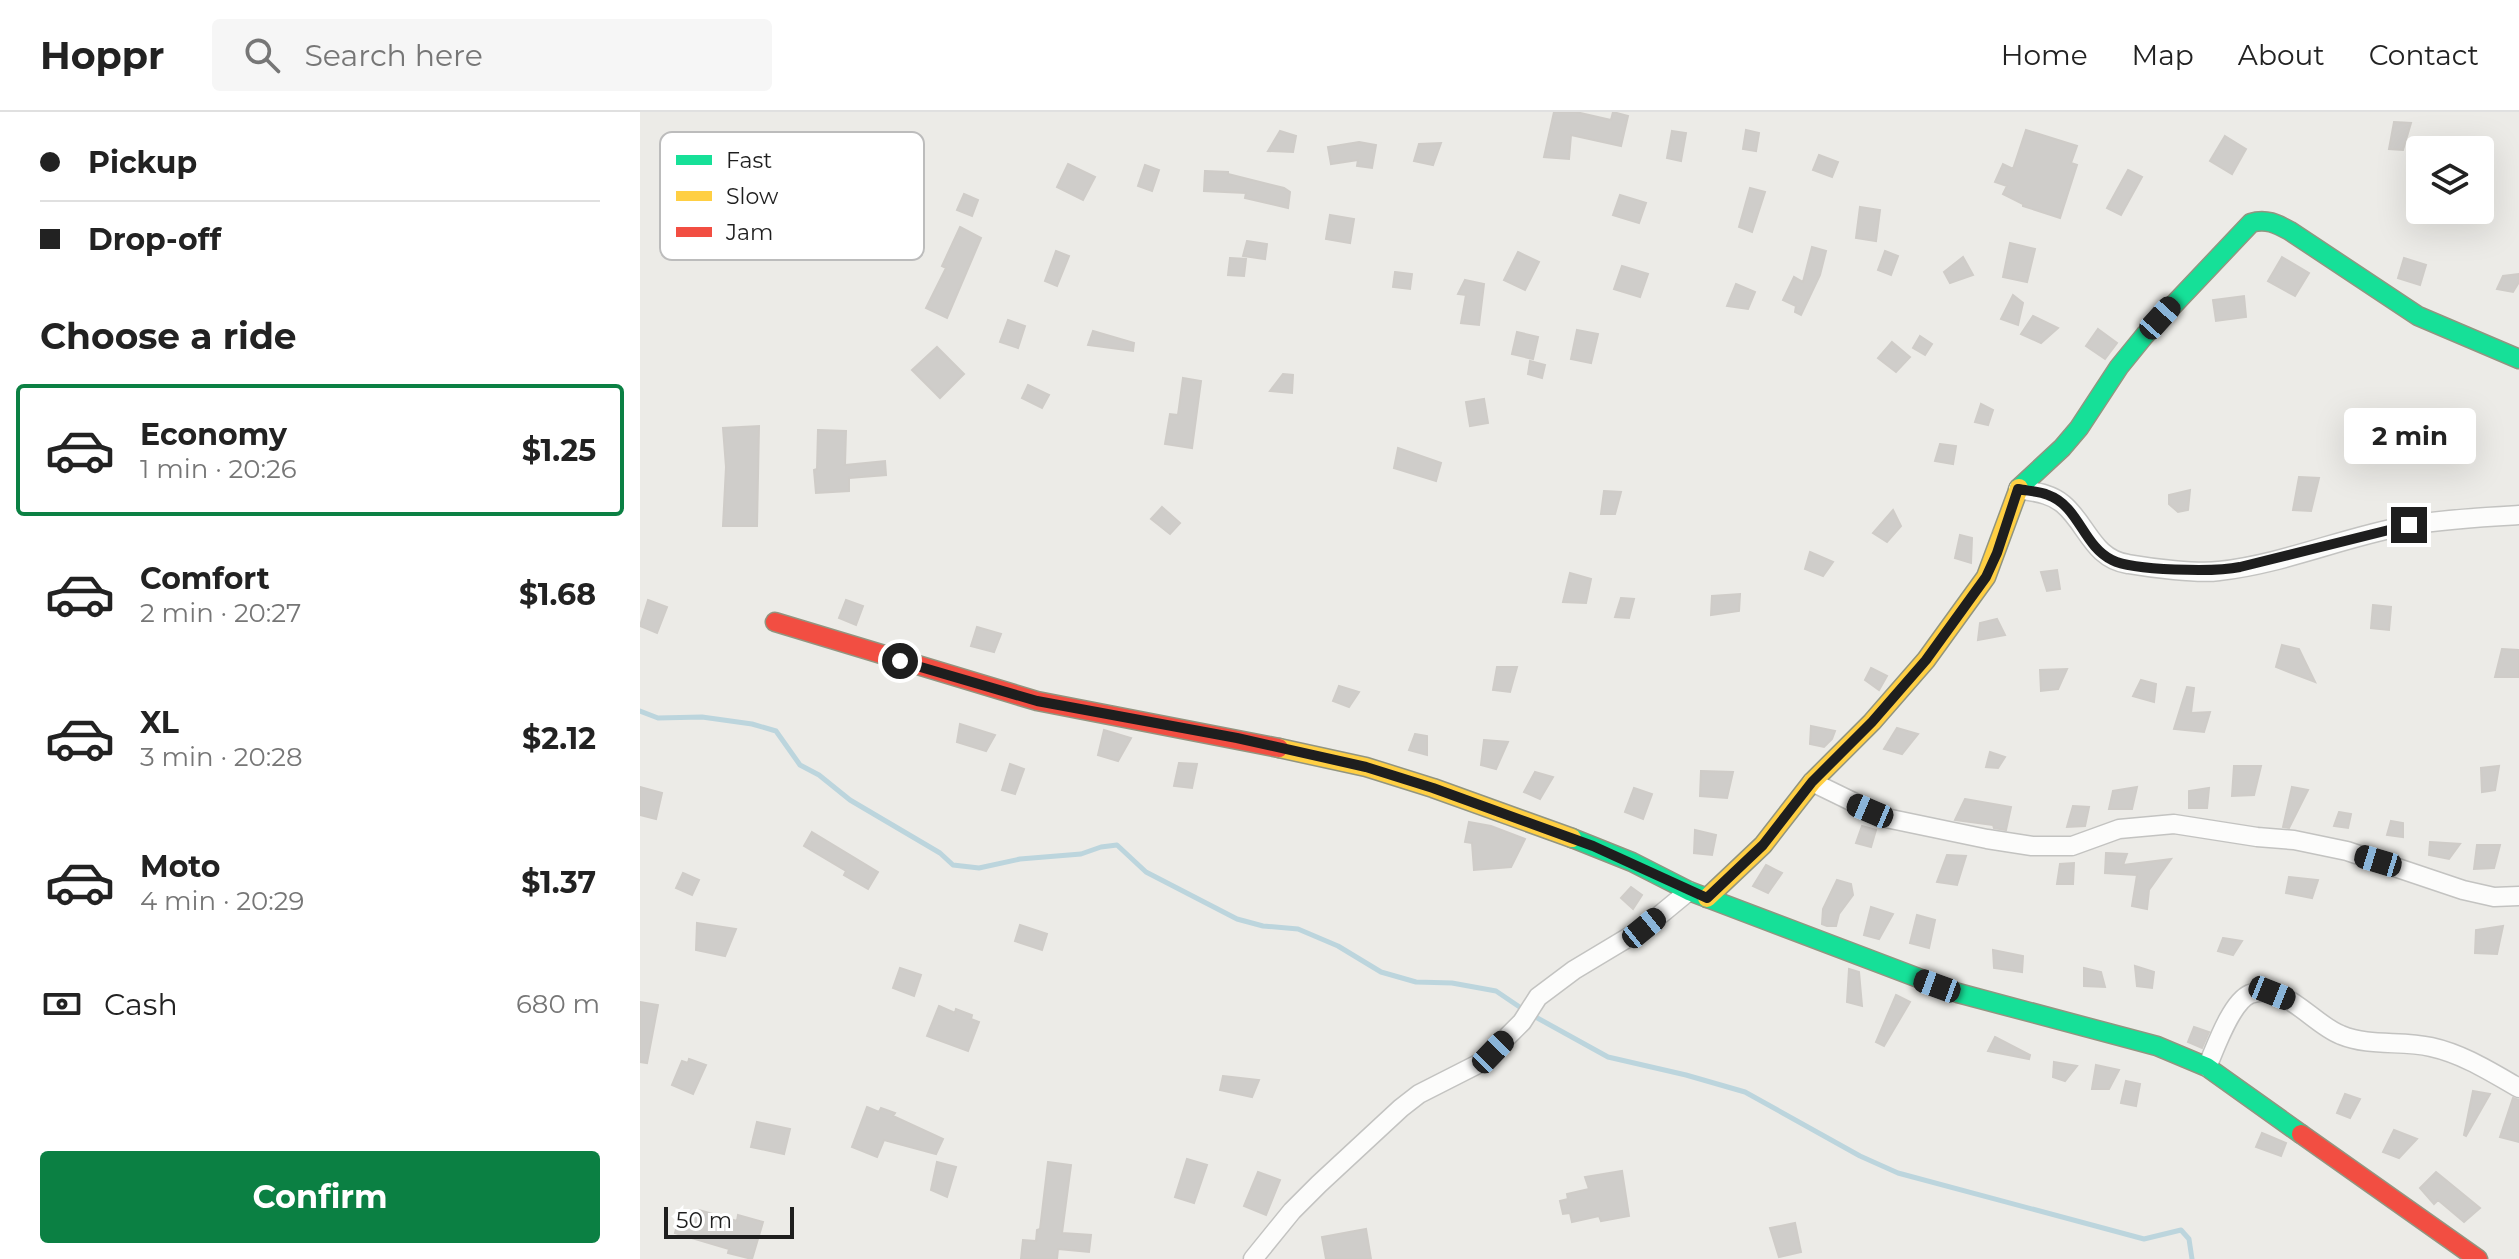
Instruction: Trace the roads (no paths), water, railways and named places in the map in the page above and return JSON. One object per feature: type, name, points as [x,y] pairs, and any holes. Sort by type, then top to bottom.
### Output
[{"type":"street","points":[[1253,1259],[1292,1211],[1372,1133],[1419,1094],[1482,1062],[1522,1022],[1538,997],[1574,970],[1698,895],[1763,845],[1812,782],[1897,696],[1974,596],[1997,553],[2018,489],[2079,428],[2119,367],[2145,335],[2257,220],[2266,220],[2330,256],[2424,320],[2519,359]]},
{"type":"street","points":[[2018,489],[2049,495],[2062,503],[2087,536],[2112,560],[2209,572],[2409,525],[2519,515]]},
{"type":"street","points":[[775,622],[1037,701],[1237,738],[1366,767],[1593,846],[1698,895],[1958,993],[2143,1042],[2207,1067],[2478,1259]]},
{"type":"street","points":[[1812,782],[1829,793],[1886,818],[1987,839],[2032,846],[2072,846],[2119,829],[2174,824],[2321,846],[2378,861],[2463,890],[2494,897],[2519,896]]},
{"type":"street","points":[[2207,1067],[2239,1003],[2248,995],[2272,993],[2289,1000],[2313,1020],[2343,1037],[2387,1045],[2431,1047],[2485,1068],[2519,1088]]},
{"type":"waterway","points":[[640,711],[658,718],[702,717],[752,724],[776,731],[800,765],[819,775],[850,800],[940,853],[953,865],[979,868],[1020,859],[1081,854],[1117,845],[1146,872],[1237,919],[1263,926],[1298,929],[1338,946],[1381,972],[1416,982],[1452,983],[1496,991],[1524,1010]]},
{"type":"waterway","points":[[1532,1015],[1608,1057],[1745,1092],[1860,1156],[1898,1173],[2144,1239],[2181,1230],[2189,1239],[2192,1259]]}]
